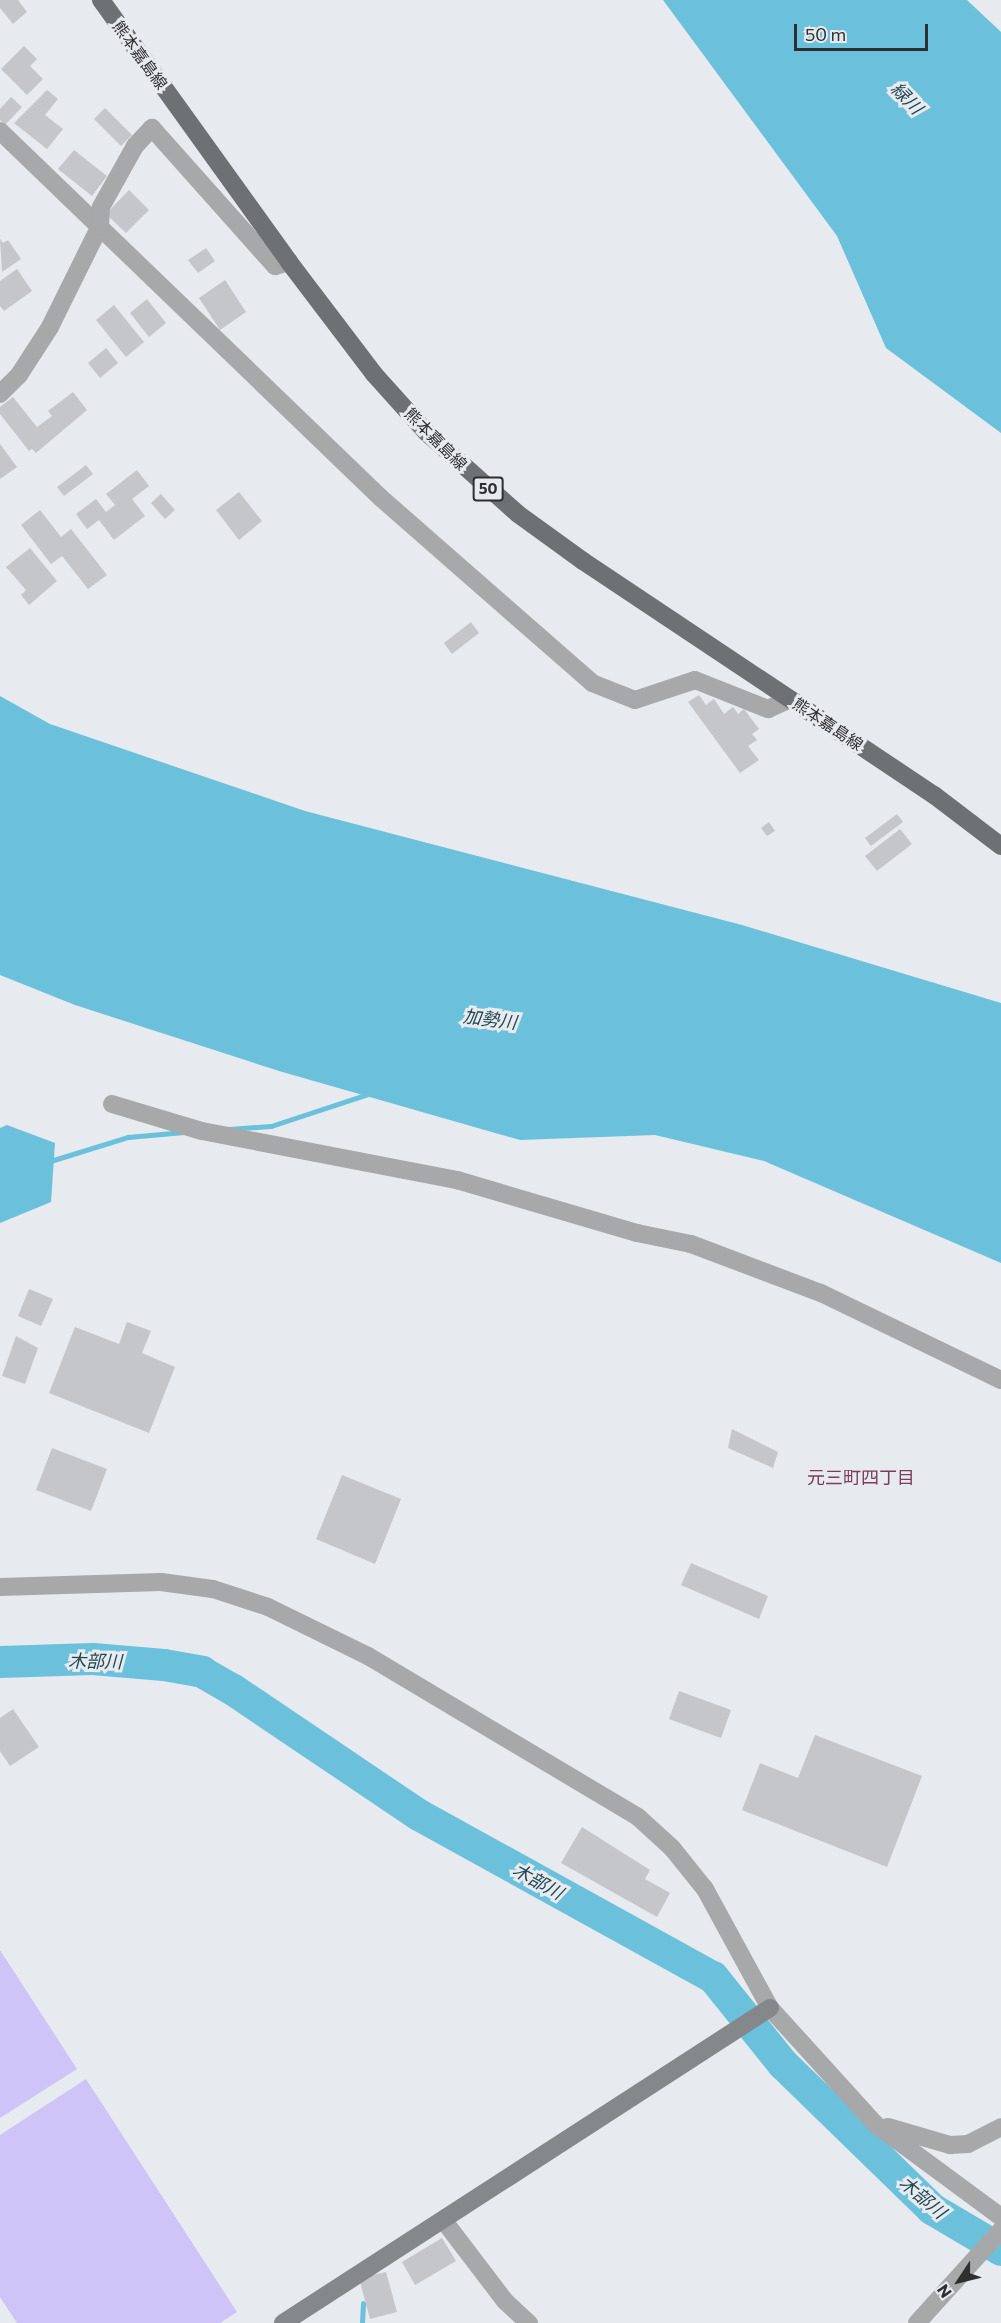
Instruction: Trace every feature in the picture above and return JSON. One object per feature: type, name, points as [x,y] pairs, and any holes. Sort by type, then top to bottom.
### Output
[{"type":"main road","name":"熊本嘉島線","points":[[100,0],[289,262],[374,374],[426,432],[518,514],[583,561],[934,795],[1001,846]]},
{"type":"street","points":[[0,394],[19,375],[50,327],[100,226],[101,207],[135,146],[152,128],[275,266],[289,262]]},
{"type":"street","points":[[0,131],[381,498],[592,683],[634,700],[695,680],[768,709],[790,699]]},
{"type":"street","points":[[112,1104],[202,1131],[456,1180],[637,1233],[691,1244],[821,1293],[1001,1380]]},
{"type":"street","points":[[0,1587],[127,1582],[213,1589],[268,1607],[368,1656],[638,1817],[672,1848],[705,1889],[765,2012],[875,2124],[1001,2217]]},
{"type":"street","points":[[283,2323],[765,2012]]},
{"type":"street","points":[[875,2124],[950,2145],[968,2144],[1001,2127]]},
{"type":"street","points":[[444,2221],[505,2301],[529,2323]]},
{"type":"street","points":[[917,2323],[1001,2230]]},
{"type":"shaded area","points":[[0,1950],[77,2069],[0,2118]]},
{"type":"shaded area","points":[[86,2079],[237,2312],[220,2323],[17,2323],[0,2297],[0,2135]]},
{"type":"water","name":"緑川","points":[[663,0],[967,0],[1001,32],[1001,433],[886,348],[837,236]]},
{"type":"water","name":"加勢川","points":[[0,696],[50,724],[305,811],[742,925],[1001,1003],[1001,1263],[764,1161],[655,1135],[520,1140],[279,1071],[75,1005],[0,975]]},
{"type":"water","points":[[7,1125],[55,1143],[51,1202],[0,1223],[0,1128]]},
{"type":"building","points":[[0,0],[18,0],[27,12],[13,24],[0,8]]},
{"type":"building","points":[[24,46],[37,59],[30,66],[43,79],[27,95],[1,69]]},
{"type":"building","points":[[47,90],[58,99],[45,115],[63,129],[47,149],[14,123]]},
{"type":"building","points":[[11,97],[22,107],[5,125],[0,120],[0,109]]},
{"type":"building","points":[[105,108],[132,135],[121,146],[94,119]]},
{"type":"building","points":[[74,150],[107,176],[92,196],[58,169]]},
{"type":"building","points":[[129,190],[149,210],[126,233],[106,214]]},
{"type":"building","points":[[0,239],[3,243],[8,240],[21,259],[2,272]]},
{"type":"building","points":[[206,248],[215,261],[198,273],[188,260]]},
{"type":"building","points":[[17,269],[32,291],[4,311],[0,306],[0,281]]},
{"type":"building","points":[[225,280],[246,312],[220,330],[199,298]]},
{"type":"building","points":[[147,299],[166,323],[149,337],[130,313]]},
{"type":"building","points":[[114,305],[144,342],[126,357],[96,320]]},
{"type":"building","points":[[106,348],[118,363],[100,378],[88,363]]},
{"type":"building","points":[[73,392],[87,410],[36,453],[32,449],[29,451],[0,414],[0,407],[13,397],[37,427],[52,416],[48,411]]},
{"type":"building","points":[[0,444],[17,467],[0,479]]},
{"type":"building","points":[[86,465],[93,474],[64,496],[57,487]]},
{"type":"building","points":[[137,470],[149,486],[132,499],[145,516],[114,540],[99,520],[87,529],[76,514],[96,499],[106,512],[115,505],[106,494]]},
{"type":"building","points":[[239,492],[262,521],[239,540],[216,510]]},
{"type":"building","points":[[161,494],[175,510],[165,519],[151,503]]},
{"type":"building","points":[[40,510],[61,537],[71,529],[107,575],[88,589],[62,556],[51,564],[21,525]]},
{"type":"building","points":[[30,548],[57,581],[29,605],[21,595],[26,590],[6,567]]},
{"type":"building","points":[[471,622],[479,633],[452,654],[444,643]]},
{"type":"building","points":[[699,695],[706,705],[714,699],[724,714],[733,707],[738,714],[744,709],[759,729],[752,734],[757,740],[748,746],[759,760],[740,773],[688,702]]},
{"type":"building","points":[[897,814],[903,822],[871,846],[865,838]]},
{"type":"building","points":[[769,822],[775,831],[767,836],[761,828]]},
{"type":"building","points":[[900,829],[912,844],[877,871],[865,856]]},
{"type":"building","points":[[29,1289],[53,1299],[41,1326],[18,1316]]},
{"type":"building","points":[[127,1322],[151,1331],[142,1353],[175,1367],[149,1433],[49,1393],[75,1327],[119,1344]]},
{"type":"building","points":[[16,1336],[38,1348],[25,1384],[2,1376]]},
{"type":"building","points":[[732,1429],[778,1452],[773,1468],[728,1448]]},
{"type":"building","points":[[52,1448],[107,1469],[91,1511],[36,1490]]},
{"type":"building","points":[[342,1475],[401,1499],[375,1564],[316,1539]]},
{"type":"building","points":[[691,1563],[768,1596],[759,1619],[681,1585]]},
{"type":"building","points":[[679,1691],[731,1710],[721,1738],[669,1719]]},
{"type":"building","points":[[13,1709],[39,1747],[10,1766],[0,1751],[0,1718]]},
{"type":"building","points":[[815,1735],[922,1776],[887,1867],[742,1810],[760,1763],[798,1778]]},
{"type":"building","points":[[582,1827],[650,1870],[645,1879],[670,1893],[657,1917],[561,1863]]},
{"type":"building","points":[[442,2238],[456,2261],[415,2285],[402,2262]]},
{"type":"building","points":[[386,2272],[397,2312],[370,2319],[359,2278]]},
{"type":"waterway","points":[[229,1129],[271,1126],[371,1093]]},
{"type":"waterway","points":[[47,1162],[128,1137],[184,1132]]},
{"type":"waterway","name":"木部川","points":[[0,1662],[93,1659],[164,1665],[202,1672],[232,1689],[419,1815],[713,1977],[783,2064],[932,2209],[1001,2250]]},
{"type":"waterway","points":[[362,2323],[363,2303]]},
{"type":"district","name":"元三町四丁目","points":[[861,1477]]}]
